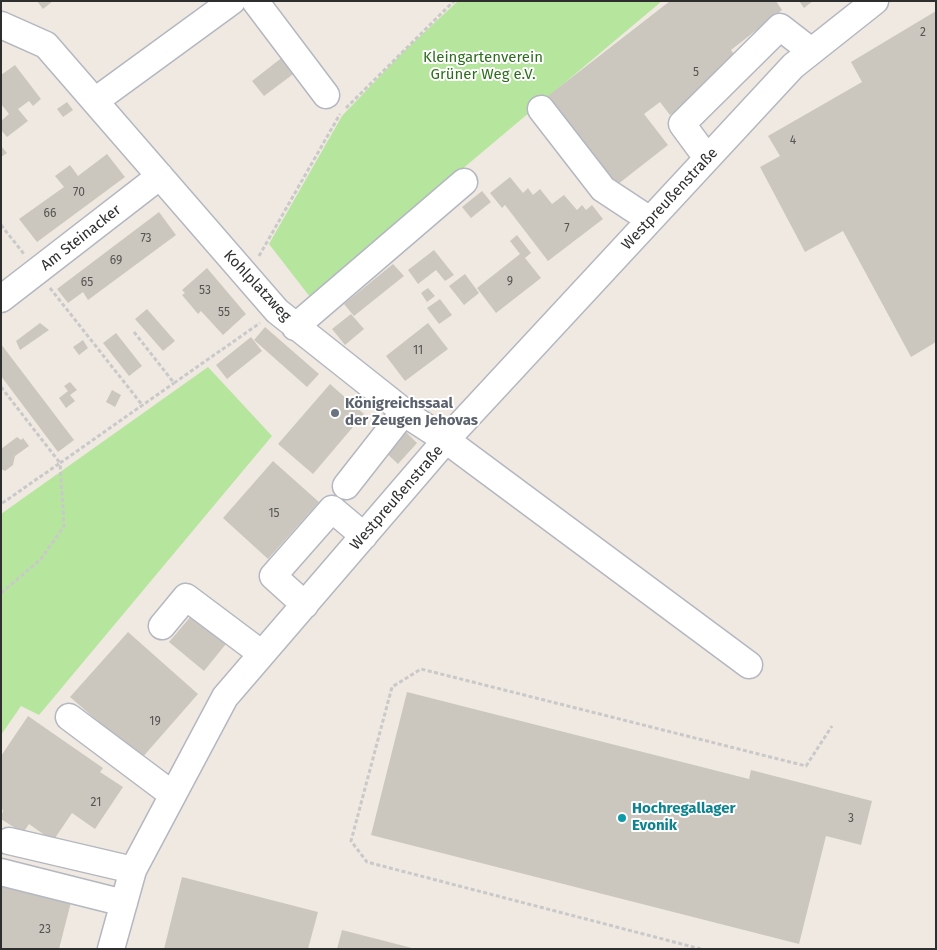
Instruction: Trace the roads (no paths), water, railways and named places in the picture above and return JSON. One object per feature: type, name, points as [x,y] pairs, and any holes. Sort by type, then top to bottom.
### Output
[{"type":"street","points":[[94,101],[232,1]]},
{"type":"street","points":[[255,1],[326,95]]},
{"type":"street","name":"Westpreußenstraße","points":[[111,949],[133,870],[225,697],[446,440],[707,158],[793,66],[875,1]]},
{"type":"street","name":"Kohlplatzweg","points":[[1,25],[46,45],[286,319],[404,412],[446,440],[749,665]]},
{"type":"street","points":[[707,158],[682,124],[780,27],[812,51]]},
{"type":"street","points":[[541,109],[603,189],[650,220]]},
{"type":"street","name":"Am Steinacker","points":[[1,299],[160,176]]},
{"type":"street","points":[[286,319],[464,182]]},
{"type":"street","points":[[346,486],[404,412]]},
{"type":"street","points":[[305,605],[273,576],[332,508],[364,536]]},
{"type":"street","points":[[162,626],[186,598],[262,654]]},
{"type":"street","points":[[68,717],[173,794]]},
{"type":"street","points":[[8,841],[133,870]]},
{"type":"street","points":[[1,872],[124,904]]},
{"type":"place","name":"Königreichssaal der Zeugen Jehovas","points":[[335,413]]},
{"type":"place","name":"Hochregallager Evonik","points":[[622,818]]},
{"type":"park label","name":"Kleingartenverein Grüner Weg e.V.","points":[[483,66]]}]
